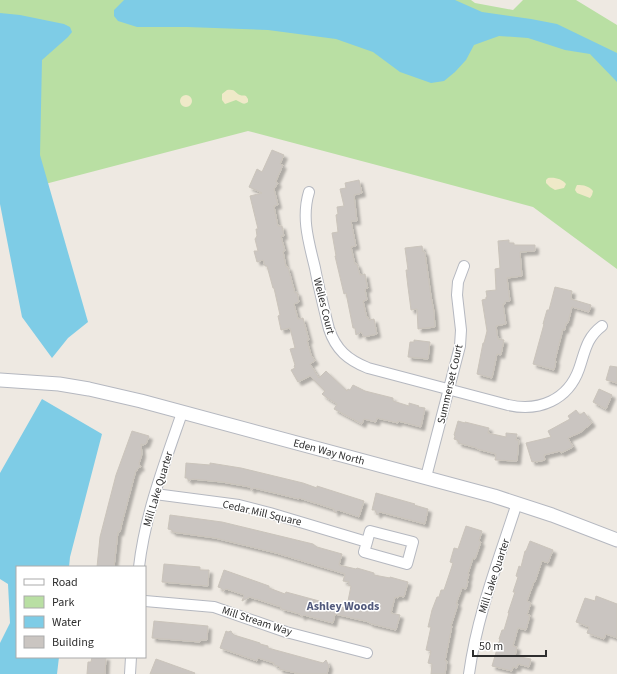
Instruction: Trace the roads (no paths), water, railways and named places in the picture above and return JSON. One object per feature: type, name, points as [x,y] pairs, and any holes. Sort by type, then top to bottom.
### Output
[{"type":"street","name":"Welles Court","points":[[309,192],[305,215],[306,232],[329,329],[332,338],[345,355],[357,364],[518,407],[529,407],[550,402],[560,396],[568,388],[579,370],[590,338],[602,326]]},
{"type":"street","name":"Summerset Court","points":[[426,477],[460,346],[461,330],[456,295],[458,282],[464,266]]},
{"type":"street","name":"Eden Way North","points":[[0,380],[60,384],[89,389],[182,412],[426,477],[517,503],[617,540]]},
{"type":"street","name":"Mill Lake Quarter","points":[[139,566],[145,532],[155,494],[182,412]]},
{"type":"street","name":"Cedar Mill Square","points":[[155,494],[239,506],[270,513],[367,542]]},
{"type":"street","name":"Mill Lake Quarter","points":[[469,674],[482,611],[517,503]]},
{"type":"street","points":[[370,531],[413,542],[407,564],[364,552],[367,542],[370,531]]},
{"type":"street","name":"Mill Stream Way","points":[[146,601],[214,607],[286,632],[367,653]]},
{"type":"street","points":[[130,674],[131,658]]},
{"type":"water","points":[[124,0],[455,0],[482,12],[557,24],[617,53],[617,82],[590,54],[565,50],[528,38],[499,36],[474,45],[466,60],[455,72],[444,81],[431,83],[400,72],[373,52],[336,39],[268,30],[137,27],[118,21],[114,16],[114,10]]},
{"type":"water","points":[[0,13],[20,15],[64,24],[70,27],[72,32],[42,60],[40,155],[88,322],[68,338],[52,358],[22,317],[0,204]]},
{"type":"water","points":[[42,399],[102,434],[70,557],[69,566],[16,566],[16,658],[59,658],[57,674],[0,674],[0,643],[10,623],[8,584],[0,579],[0,473]]},
{"type":"district","name":"Ashley Woods","points":[[343,606]]}]
